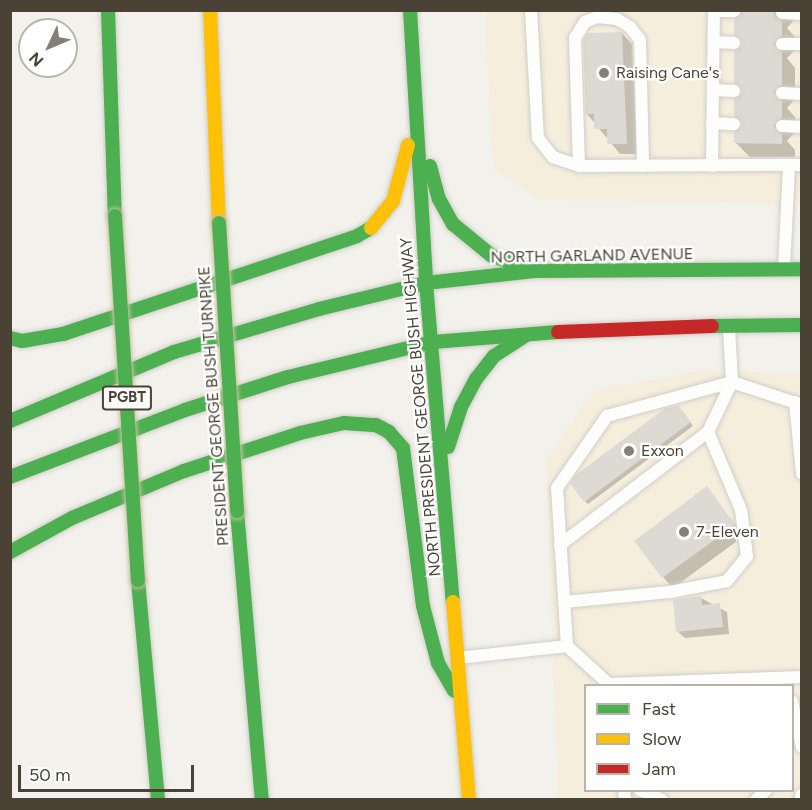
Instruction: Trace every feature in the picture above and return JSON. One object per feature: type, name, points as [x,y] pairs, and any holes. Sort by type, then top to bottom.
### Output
[{"type":"main road","name":"PGBT","points":[[108,10],[116,216],[138,580],[158,800]]},
{"type":"main road","name":"PRESIDENT GEORGE BUSH TURNPIKE","points":[[210,10],[219,223],[237,511],[262,800]]},
{"type":"main road","name":"NORTH PRESIDENT GEORGE BUSH HIGHWAY","points":[[410,10],[426,283],[433,342],[469,800]]},
{"type":"main road","points":[[415,106],[439,199],[453,224],[492,256],[534,271]]},
{"type":"main road","points":[[10,338],[22,341],[63,334],[357,236],[376,225],[393,201],[415,106]]},
{"type":"main road","name":"NORTH GARLAND AVENUE","points":[[10,421],[174,352],[319,309],[426,283],[534,271],[801,269]]},
{"type":"main road","points":[[10,477],[70,452],[288,377],[433,342],[638,326],[801,325]]},
{"type":"main road","points":[[442,463],[461,407],[476,379],[494,356],[526,336]]},
{"type":"main road","points":[[10,552],[24,541],[72,518],[184,471],[300,433],[344,423],[376,425],[389,432],[403,448],[423,606],[438,663],[462,706]]},
{"type":"lane","points":[[531,10],[538,138],[553,158],[579,166],[795,165],[784,270]]},
{"type":"lane","points":[[712,166],[714,11],[734,11]]},
{"type":"lane","points":[[782,13],[801,14]]},
{"type":"lane","points":[[579,166],[574,38],[585,22],[597,17],[617,19],[630,27],[640,40],[643,166]]},
{"type":"lane","points":[[714,42],[734,43]]},
{"type":"lane","points":[[782,44],[801,44]]},
{"type":"lane","points":[[713,90],[734,91]]},
{"type":"lane","points":[[782,93],[801,94]]},
{"type":"lane","points":[[712,123],[734,124]]},
{"type":"lane","points":[[782,126],[801,126]]},
{"type":"lane","points":[[560,545],[708,432],[732,382],[728,325]]},
{"type":"lane","points":[[610,684],[567,646],[557,488],[607,416],[732,382],[798,404],[801,474]]},
{"type":"lane","points":[[564,602],[670,592],[727,581],[741,565],[747,556],[741,510],[708,432]]},
{"type":"lane","points":[[458,658],[567,646]]},
{"type":"lane","points":[[650,684],[774,681],[801,677]]},
{"type":"lane","points":[[794,711],[801,747]]},
{"type":"lane","points":[[644,792],[662,800]]},
{"type":"lane","points":[[800,800],[801,794]]},
{"type":"shaded area","points":[[485,11],[801,11],[801,204],[539,200],[493,169]]},
{"type":"shaded area","points":[[704,370],[801,374],[801,799],[558,799],[546,460],[593,391]]},
{"type":"building","points":[[742,10],[774,10],[775,17],[782,21],[782,36],[774,43],[782,52],[782,85],[774,93],[782,101],[782,118],[774,126],[782,134],[782,144],[734,143],[734,132],[742,124],[734,116],[734,99],[742,91],[734,83],[734,51],[742,43],[734,35],[734,19]]},
{"type":"building","name":"Raising Cane's","points":[[622,32],[627,144],[607,144],[607,129],[594,129],[594,114],[586,114],[583,40],[588,33]]},
{"type":"building","name":"Exxon","points":[[678,405],[691,422],[584,502],[570,483],[577,474],[664,409]]},
{"type":"building","name":"7-Eleven","points":[[707,486],[735,525],[662,578],[634,541]]},
{"type":"building","points":[[701,596],[702,605],[720,603],[723,627],[676,632],[673,600]]},
{"type":"traffic: fast","points":[[108,10],[115,216]]},
{"type":"traffic: fast","points":[[410,10],[426,283],[453,602]]},
{"type":"traffic: fast","points":[[430,166],[439,199],[453,224],[492,256],[526,268]]},
{"type":"traffic: fast","points":[[115,216],[138,580]]},
{"type":"traffic: fast","points":[[219,223],[237,511]]},
{"type":"traffic: fast","points":[[10,338],[22,341],[63,334],[357,236],[371,228]]},
{"type":"traffic: fast","points":[[10,421],[174,352],[319,309],[426,283],[534,271],[802,269]]},
{"type":"traffic: fast","points":[[712,326],[802,325]]},
{"type":"traffic: fast","points":[[10,477],[185,410],[288,377],[433,342],[558,332]]},
{"type":"traffic: fast","points":[[448,447],[461,407],[476,379],[494,356],[525,336]]},
{"type":"traffic: fast","points":[[10,552],[72,518],[184,471],[300,433],[344,423],[376,425],[389,432],[403,448],[423,606],[438,663],[454,691]]},
{"type":"traffic: fast","points":[[237,511],[262,800]]},
{"type":"traffic: fast","points":[[138,580],[158,800]]},
{"type":"traffic: slow","points":[[210,10],[219,223]]},
{"type":"traffic: slow","points":[[371,228],[393,201],[408,145]]},
{"type":"traffic: slow","points":[[453,602],[469,800]]},
{"type":"traffic: jam","points":[[558,332],[712,326]]},
{"type":"place","name":"Raising Cane's","points":[[604,73]]},
{"type":"place","name":"Exxon","points":[[629,451]]},
{"type":"place","name":"7-Eleven","points":[[684,532]]}]
